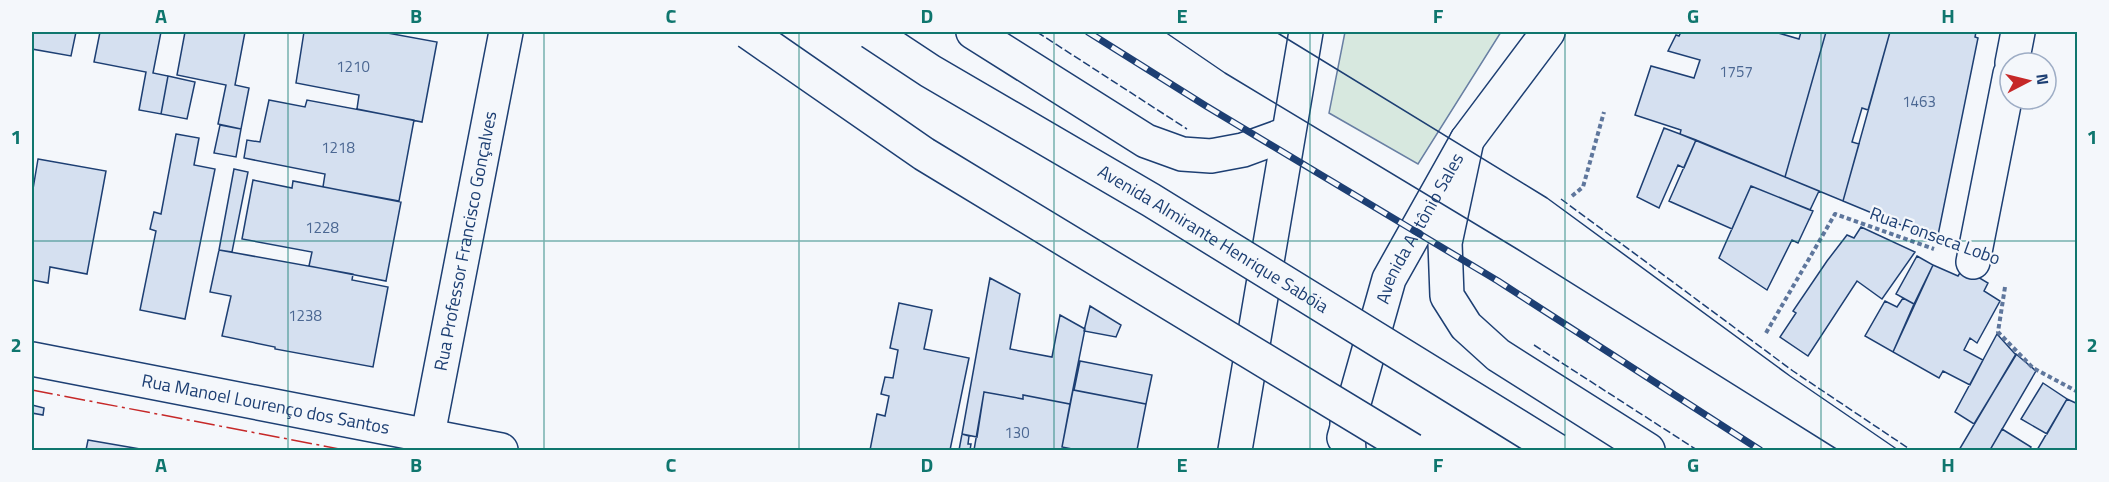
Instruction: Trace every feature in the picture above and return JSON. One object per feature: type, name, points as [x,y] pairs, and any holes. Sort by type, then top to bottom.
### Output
[{"type":"main road","name":"Rua Professor Francisco Gonçalves","points":[[426,443],[506,32]]},
{"type":"main road","points":[[747,32],[924,154],[1412,450]]},
{"type":"main road","name":"Avenida Almirante Henrique Sabóia","points":[[871,32],[930,71],[1151,200],[1556,450]]},
{"type":"main road","points":[[973,32],[1146,141],[1182,154],[1212,156],[1243,150],[1287,134]]},
{"type":"main road","points":[[1235,450],[1306,32]]},
{"type":"main road","name":"Avenida Antônio Sales","points":[[1346,441],[1389,279],[1467,140],[1548,32]]},
{"type":"main road","points":[[2014,51],[2018,32]]},
{"type":"main road","points":[[1973,262],[2003,111]]},
{"type":"main road","points":[[1467,140],[1445,243],[1447,296],[1466,326],[1498,355],[1648,450]]},
{"type":"main road","name":"Rua Manoel Lourenço dos Santos","points":[[32,359],[426,443],[501,450]]},
{"type":"path","points":[[1572,196],[1583,187],[1604,112]]},
{"type":"path","name":"Rua Fonseca Lobo","points":[[1766,333],[1835,214],[2007,276],[1998,332],[2033,368],[2078,392]]},
{"type":"shaded area","points":[[1345,32],[1501,32],[1418,164],[1329,113]]},
{"type":"building","points":[[32,32],[76,32],[71,56],[32,49]]},
{"type":"building","points":[[100,32],[161,32],[153,73],[168,76],[161,114],[139,110],[146,72],[94,62]]},
{"type":"building","points":[[185,32],[245,32],[235,85],[249,88],[241,129],[218,124],[226,85],[177,75]]},
{"type":"building","points":[[304,32],[382,32],[437,42],[422,122],[357,109],[359,95],[296,83]]},
{"type":"building","points":[[1681,32],[1775,32],[1799,39],[1801,32],[1826,32],[1785,177],[1680,134],[1681,130],[1635,115],[1651,66],[1694,78],[1700,60],[1668,51],[1676,35],[1679,36]]},
{"type":"building","points":[[1826,32],[1890,32],[1868,110],[1862,108],[1852,142],[1859,144],[1843,201],[1785,177]]},
{"type":"building","points":[[1890,32],[1976,32],[1975,37],[1978,38],[1937,240],[1843,201]]},
{"type":"building","points":[[168,76],[195,82],[187,119],[161,114]]},
{"type":"building","points":[[269,100],[305,107],[307,100],[414,120],[399,201],[323,187],[325,174],[244,158],[247,140],[260,142]]},
{"type":"building","points":[[220,125],[241,129],[236,157],[214,153]]},
{"type":"building","points":[[1664,128],[1696,140],[1684,168],[1678,165],[1659,208],[1637,197]]},
{"type":"building","points":[[176,134],[199,138],[194,165],[215,169],[185,319],[140,310],[156,231],[150,229],[154,212],[161,214]]},
{"type":"building","points":[[1696,140],[1819,191],[1810,210],[1751,186],[1732,229],[1669,201]]},
{"type":"building","points":[[38,159],[106,171],[87,274],[50,267],[48,283],[32,280],[32,195]]},
{"type":"building","points":[[234,169],[248,172],[232,252],[219,250]]},
{"type":"building","points":[[253,180],[292,188],[293,181],[401,202],[386,281],[309,266],[312,252],[242,239]]},
{"type":"building","points":[[1751,186],[1813,211],[1798,243],[1792,240],[1767,290],[1719,258]]},
{"type":"building","points":[[1861,227],[1915,252],[1882,299],[1857,281],[1808,356],[1780,337],[1796,313],[1793,311],[1827,261],[1847,235],[1854,238]]},
{"type":"building","points":[[219,250],[353,274],[352,280],[388,287],[373,367],[275,349],[275,347],[222,336],[231,296],[210,292]]},
{"type":"building","points":[[1917,256],[1933,265],[1914,304],[1896,294]]},
{"type":"building","points":[[1933,265],[1958,276],[1963,268],[1988,283],[1984,291],[2000,301],[1977,343],[1970,338],[1964,350],[1983,360],[1970,385],[1943,371],[1939,378],[1893,352]]},
{"type":"building","points":[[990,278],[1020,294],[1010,349],[1052,357],[1060,315],[1085,329],[1070,404],[1023,395],[1023,399],[984,392],[977,437],[962,434]]},
{"type":"building","points":[[1903,298],[1914,304],[1893,352],[1865,336],[1885,301],[1897,307]]},
{"type":"building","points":[[899,303],[932,310],[924,349],[969,358],[950,450],[870,450],[877,414],[885,416],[889,396],[881,394],[885,377],[893,378],[898,350],[890,348]]},
{"type":"building","points":[[1090,306],[1121,325],[1116,337],[1084,331]]},
{"type":"building","points":[[1997,334],[2016,355],[1974,424],[1955,412]]},
{"type":"building","points":[[2016,354],[2036,371],[1990,450],[1959,450]]},
{"type":"building","points":[[1080,361],[1152,375],[1146,404],[1074,390]]},
{"type":"building","points":[[2043,383],[2067,399],[2047,434],[2021,419]]},
{"type":"building","points":[[1073,390],[1146,404],[1137,450],[1071,450],[1062,447]]},
{"type":"building","points":[[984,392],[1023,399],[1023,395],[1070,404],[1062,447],[1072,449],[974,450]]},
{"type":"building","points":[[2067,399],[2078,404],[2078,450],[2037,450]]},
{"type":"building","points":[[32,405],[44,408],[43,415],[32,413]]},
{"type":"building","points":[[2002,429],[2031,447],[2029,450],[1990,450]]},
{"type":"building","points":[[962,434],[969,436],[970,450],[959,450]]},
{"type":"building","points":[[88,440],[146,450],[86,450]]},
{"type":"tram line","points":[[1165,32],[1225,73],[1517,249],[1838,450]]},
{"type":"tram line","points":[[1276,32],[1547,198],[1790,376],[1898,450]]},
{"type":"railway","points":[[1088,32],[1206,106],[1498,281],[1760,450]]},
{"type":"fence","points":[[1037,32],[1187,129]]},
{"type":"fence","points":[[1561,199],[1793,371],[1911,450]]},
{"type":"fence","points":[[1534,345],[1697,450]]},
{"type":"power","points":[[32,390],[345,450]]}]
